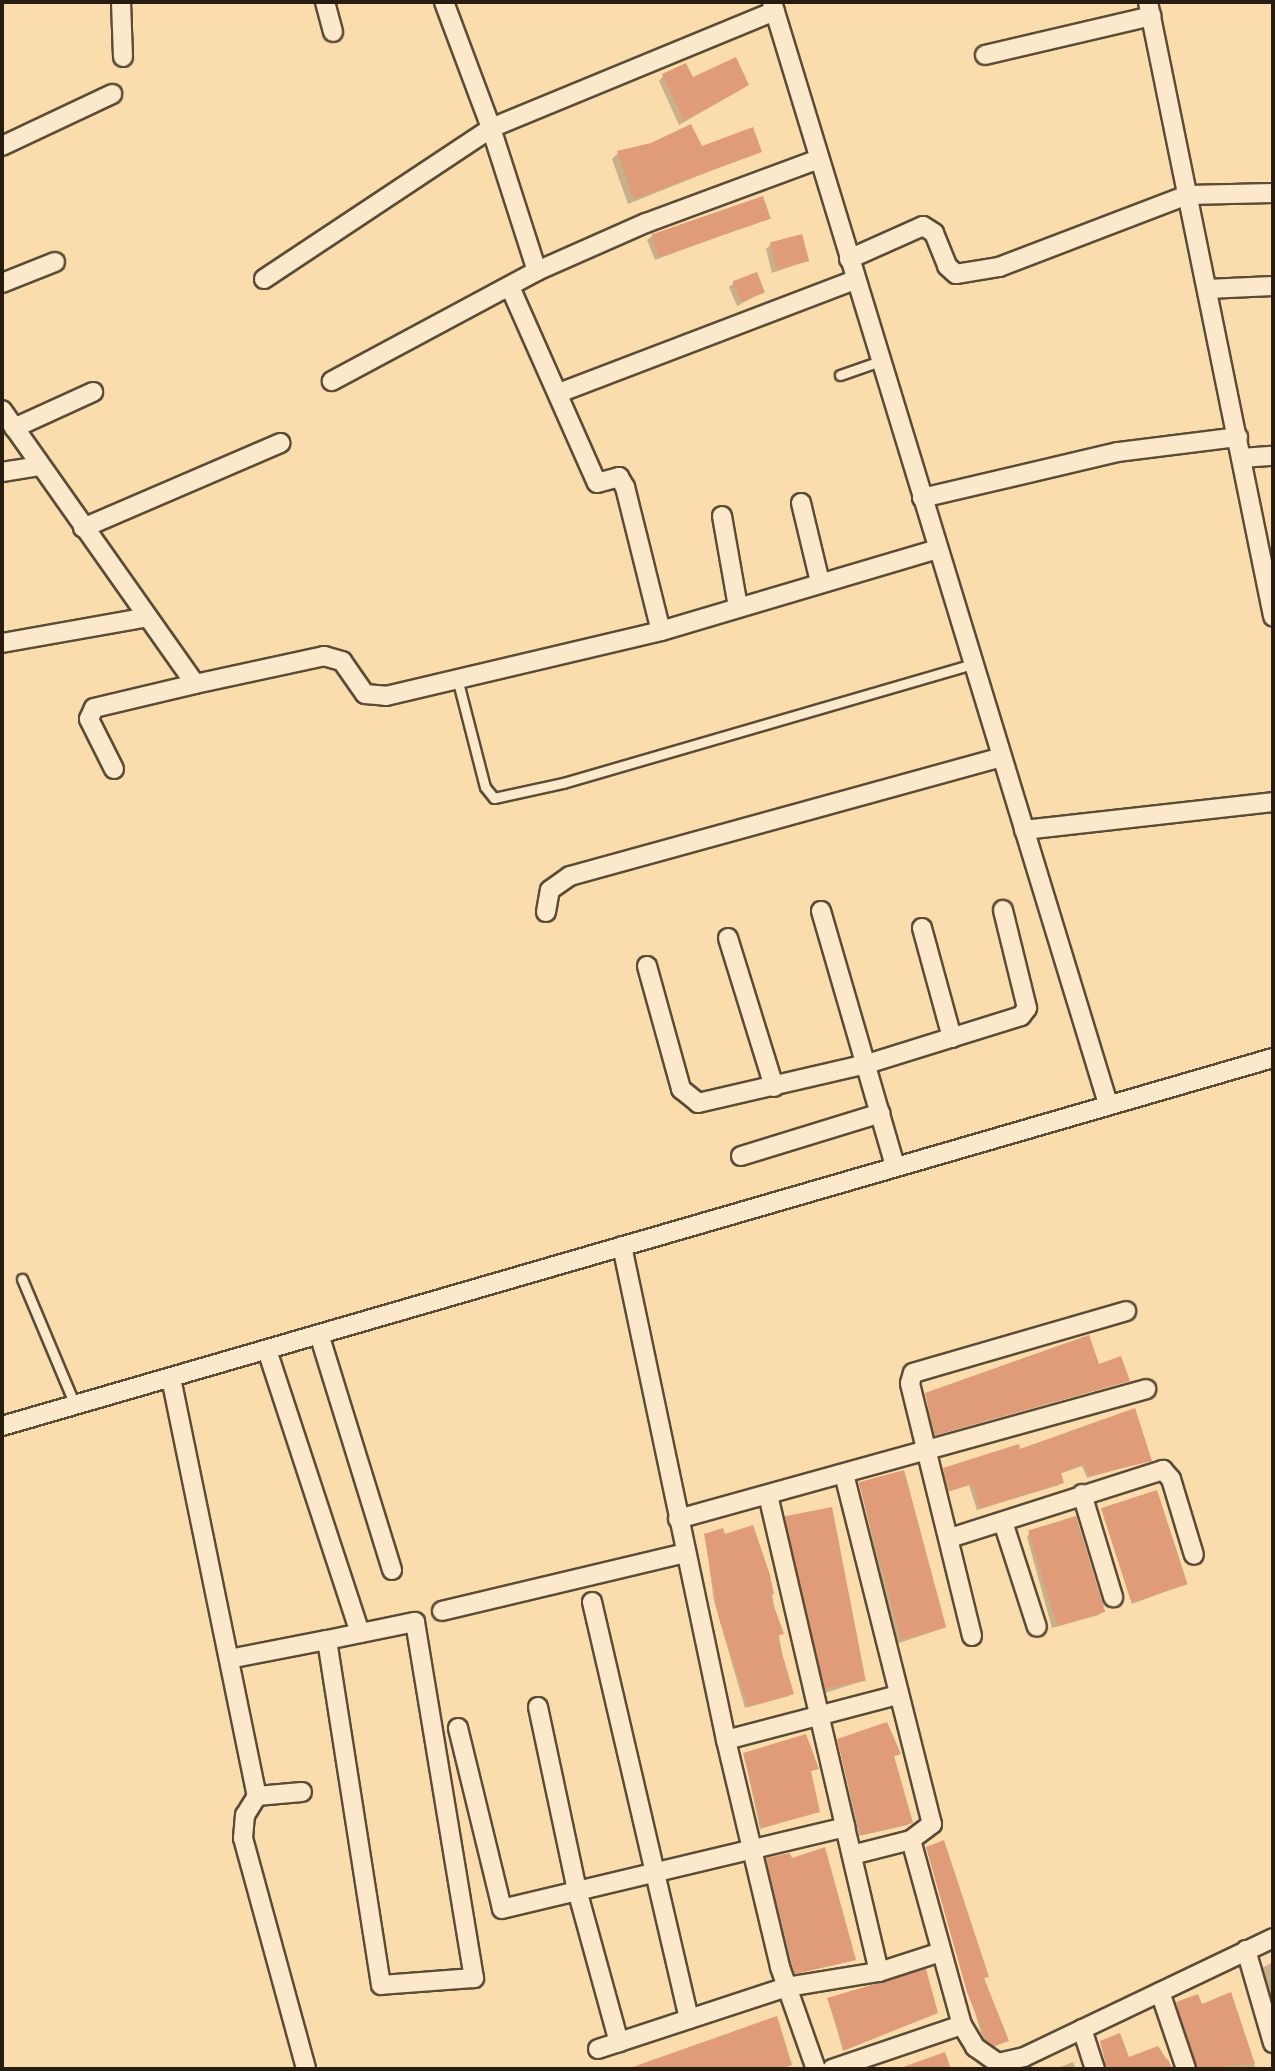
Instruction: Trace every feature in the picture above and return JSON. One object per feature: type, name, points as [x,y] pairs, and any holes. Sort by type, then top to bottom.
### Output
[{"type":"street","points":[[121,2],[123,57]]},
{"type":"street","points":[[325,2],[333,32]]},
{"type":"street","points":[[444,2],[491,128],[537,271]]},
{"type":"street","points":[[985,55],[1152,6],[1181,197],[1207,289],[1231,438],[1241,458],[1273,616]]},
{"type":"street","points":[[264,279],[491,128],[771,9],[809,163],[849,259],[852,281],[876,362],[922,498],[927,552],[969,666],[996,758],[1024,830],[1095,1108]]},
{"type":"street","points":[[2,146],[112,94]]},
{"type":"street","points":[[332,381],[537,271],[646,223],[809,163]]},
{"type":"street","points":[[849,259],[923,226],[934,233],[951,272],[999,267],[1181,197],[1273,193]]},
{"type":"street","points":[[2,283],[55,262]]},
{"type":"street","points":[[559,393],[852,281]]},
{"type":"street","points":[[1207,289],[1273,286]]},
{"type":"street","points":[[510,287],[597,482],[619,477],[625,487],[661,631]]},
{"type":"street","points":[[14,428],[93,392]]},
{"type":"street","points":[[2,410],[195,684]]},
{"type":"street","points":[[922,498],[1072,461],[1231,438]]},
{"type":"street","points":[[83,528],[280,443]]},
{"type":"street","points":[[1241,458],[1273,456]]},
{"type":"street","points":[[2,472],[41,466]]},
{"type":"street","points":[[801,503],[820,582]]},
{"type":"street","points":[[722,516],[738,607]]},
{"type":"street","points":[[114,769],[89,719],[94,708],[324,656],[342,661],[370,696],[458,682],[661,631],[927,552]]},
{"type":"street","points":[[2,643],[148,617]]},
{"type":"street","points":[[546,912],[550,890],[570,876],[996,758]]},
{"type":"street","points":[[1024,830],[1273,802]]},
{"type":"street","points":[[647,966],[688,1100],[698,1103],[867,1064],[1021,1016],[1027,1008],[1003,910]]},
{"type":"street","points":[[821,911],[895,1166]]},
{"type":"street","points":[[922,928],[952,1038]]},
{"type":"street","points":[[728,938],[774,1087]]},
{"type":"street","points":[[2,1426],[1273,1058]]},
{"type":"street","points":[[741,1156],[881,1113]]},
{"type":"street","points":[[622,1246],[726,1740],[787,1987],[816,2069]]},
{"type":"street","points":[[972,1636],[910,1383],[916,1370],[1126,1311]]},
{"type":"street","points":[[319,1334],[392,1570]]},
{"type":"street","points":[[267,1350],[360,1633]]},
{"type":"street","points":[[171,1378],[257,1796],[245,1815],[243,1838],[306,2069]]},
{"type":"street","points":[[678,1519],[1146,1389]]},
{"type":"street","points":[[950,1538],[1163,1470],[1171,1479],[1194,1555]]},
{"type":"street","points":[[844,1474],[897,1695],[932,1824],[911,1840],[852,1855]]},
{"type":"street","points":[[1082,1494],[1113,1597]]},
{"type":"street","points":[[768,1495],[879,1972]]},
{"type":"street","points":[[1003,1522],[1037,1627]]},
{"type":"street","points":[[442,1611],[686,1553]]},
{"type":"street","points":[[592,1602],[652,1871],[689,2019]]},
{"type":"street","points":[[229,1659],[415,1622],[474,1978],[381,1985],[327,1640]]},
{"type":"street","points":[[726,1740],[897,1695]]},
{"type":"street","points":[[538,1707],[577,1890],[619,2042]]},
{"type":"street","points":[[458,1728],[502,1909],[652,1871],[755,1852],[845,1827]]},
{"type":"street","points":[[257,1796],[302,1792]]},
{"type":"street","points":[[911,1840],[962,2025],[975,2047],[1000,2066],[1273,1938]]},
{"type":"street","points":[[1246,1950],[1273,2043]]},
{"type":"street","points":[[598,2049],[787,1987],[879,1972],[941,1952]]},
{"type":"street","points":[[1160,1992],[1186,2069]]},
{"type":"street","points":[[832,2069],[962,2025]]},
{"type":"street","points":[[1082,2029],[1095,2069]]},
{"type":"lane","points":[[840,375],[876,362]]},
{"type":"lane","points":[[458,682],[485,787],[494,798],[563,783],[969,666]]},
{"type":"lane","points":[[22,1279],[75,1405]]},
{"type":"building","points":[[736,57],[749,85],[684,121],[662,74],[686,63],[693,77]]},
{"type":"building","points":[[691,124],[702,146],[753,127],[762,152],[634,199],[617,151],[651,143]]},
{"type":"building","points":[[763,196],[771,219],[659,257],[651,234]]},
{"type":"building","points":[[802,234],[809,261],[777,270],[770,243]]},
{"type":"building","points":[[757,272],[765,293],[741,302],[733,281]]},
{"type":"building","points":[[1089,1335],[1099,1364],[1121,1356],[1130,1381],[935,1435],[925,1393]]},
{"type":"building","points":[[1135,1408],[1152,1461],[1089,1476],[1085,1464],[1061,1473],[1064,1483],[980,1508],[972,1484],[950,1491],[943,1468],[1019,1444],[1020,1449]]},
{"type":"building","points":[[904,1470],[946,1627],[901,1640],[859,1482]]},
{"type":"building","points":[[1157,1490],[1188,1584],[1131,1602],[1101,1508]]},
{"type":"building","points":[[832,1507],[866,1681],[819,1690],[785,1516]]},
{"type":"building","points":[[1076,1516],[1105,1612],[1057,1626],[1028,1531]]},
{"type":"building","points":[[753,1525],[770,1575],[774,1594],[770,1595],[784,1634],[777,1636],[794,1694],[748,1707],[719,1618],[704,1534],[723,1528],[725,1534]]},
{"type":"building","points":[[887,1722],[901,1754],[894,1756],[913,1823],[861,1835],[837,1739]]},
{"type":"building","points":[[806,1734],[819,1769],[811,1771],[820,1812],[762,1828],[743,1753]]},
{"type":"building","points":[[944,1840],[989,1977],[984,1978],[1009,2041],[995,2046],[986,2040],[967,1992],[926,1847]]},
{"type":"building","points":[[825,1847],[856,1960],[795,1974],[766,1858],[790,1853],[792,1858]]},
{"type":"building","points":[[926,1969],[938,2013],[845,2050],[827,1998]]},
{"type":"building","points":[[1231,1992],[1255,2064],[1198,2069],[1176,2002],[1198,1994],[1202,2004]]},
{"type":"building","points":[[777,2016],[792,2065],[782,2069],[627,2069]]},
{"type":"building","points":[[1120,2033],[1129,2057],[1158,2046],[1173,2069],[1107,2069],[1100,2041]]},
{"type":"building","points":[[945,2052],[951,2069],[903,2067]]}]
